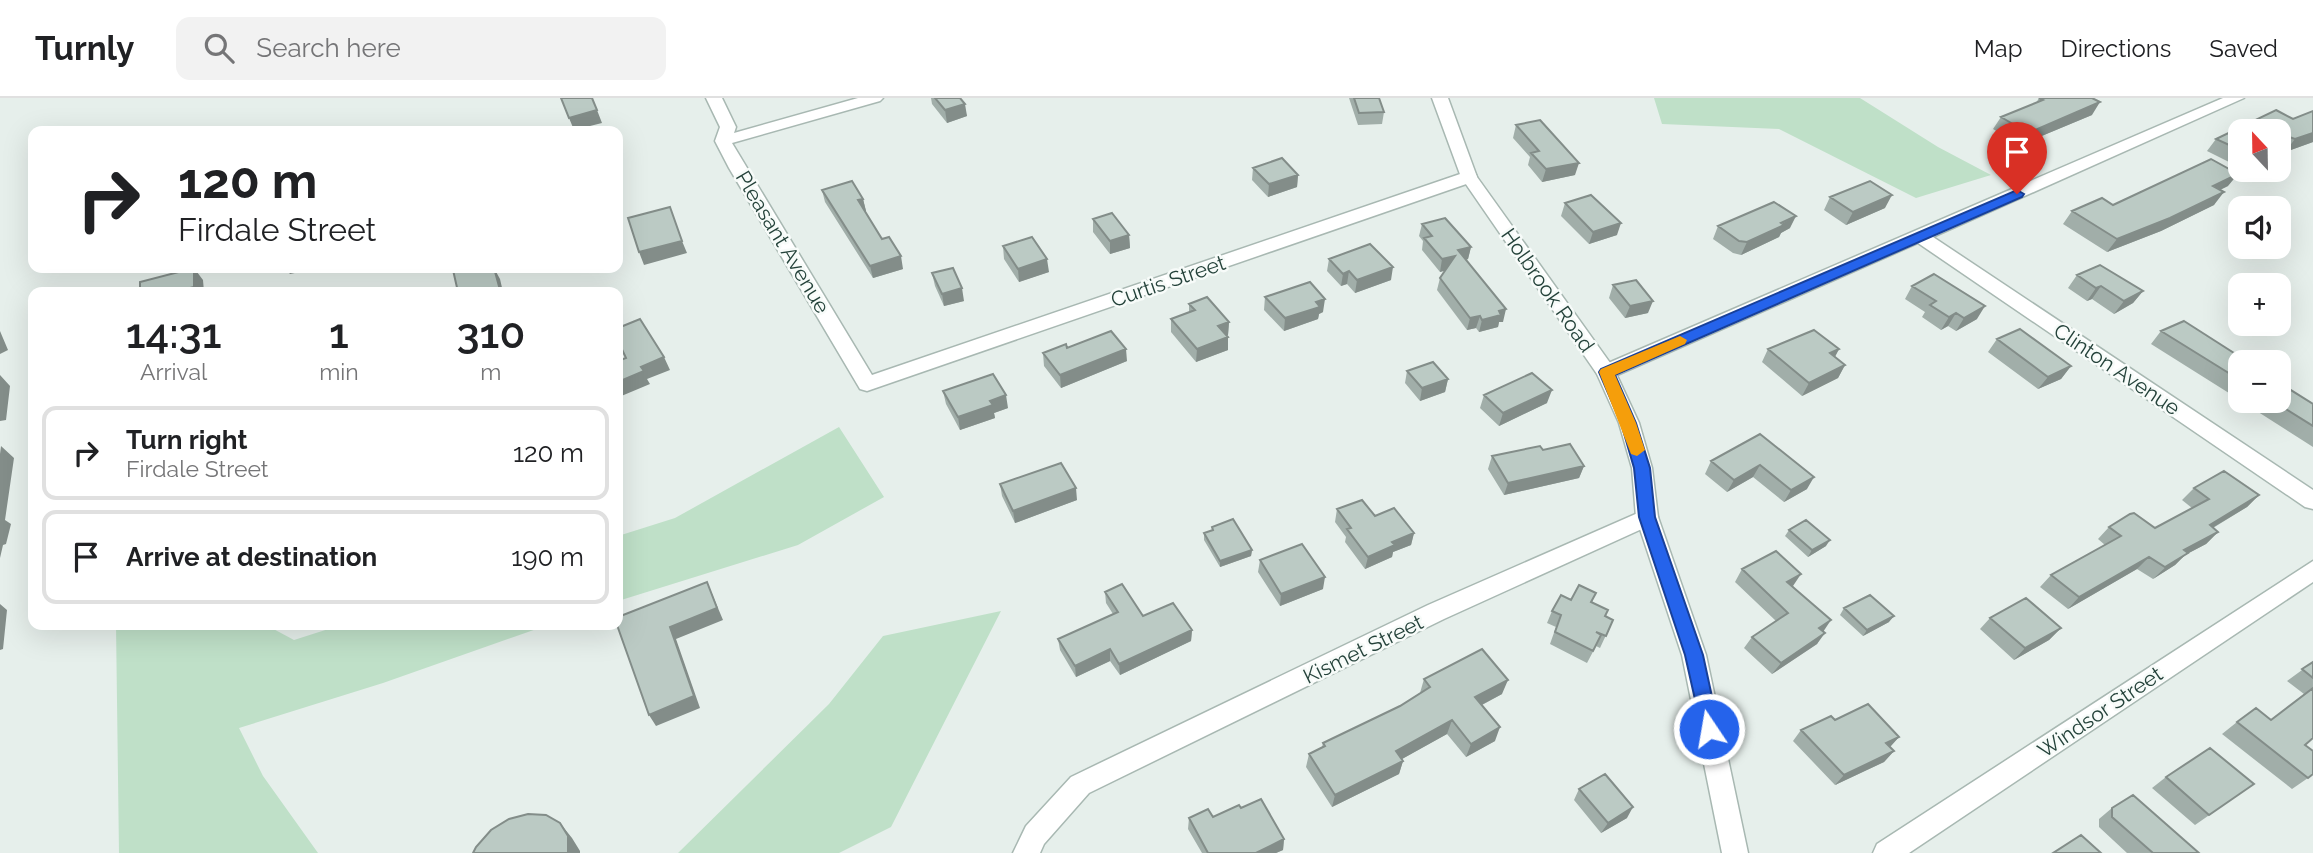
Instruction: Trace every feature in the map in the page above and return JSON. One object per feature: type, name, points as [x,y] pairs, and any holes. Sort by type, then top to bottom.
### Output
[{"type":"street","name":"Pleasant Avenue","points":[[715,98],[728,127],[723,141],[867,384]]},
{"type":"street","points":[[723,141],[875,98]]},
{"type":"street","name":"Holbrook Road","points":[[1440,98],[1469,177],[1606,372],[1629,423],[1642,468],[1647,517],[1694,655],[1735,853]]},
{"type":"street","points":[[1606,372],[2236,98]]},
{"type":"street","name":"Curtis Street","points":[[867,384],[1469,177]]},
{"type":"street","name":"Clinton Avenue","points":[[1920,236],[2313,501]]},
{"type":"street","name":"Kismet Street","points":[[1026,853],[1035,835],[1080,785],[1436,612],[1647,517]]},
{"type":"street","name":"Windsor Street","points":[[1886,853],[2313,570]]},
{"type":"green space","points":[[1654,98],[1860,98],[1938,147],[1991,175],[1916,198],[1779,129],[1662,124]]},
{"type":"green space","points":[[839,427],[884,497],[798,545],[623,599],[623,534],[675,518]]},
{"type":"green space","points":[[1001,611],[891,827],[839,853],[678,853],[829,704],[883,636]]},
{"type":"green space","points":[[116,630],[275,630],[294,640],[325,630],[534,630],[383,683],[239,728],[263,776],[318,853],[119,853]]},
{"type":"building","points":[[561,98],[592,98],[597,110],[569,118]]},
{"type":"building","points":[[935,98],[960,98],[965,104],[945,110]]},
{"type":"building","points":[[1354,98],[1379,98],[1384,112],[1359,113]]},
{"type":"building","points":[[2039,98],[2092,98],[2100,102],[2028,133],[2001,117],[2043,100]]},
{"type":"building","points":[[2276,110],[2293,119],[2313,111],[2313,133],[2295,139],[2291,138],[2291,119],[2257,119]]},
{"type":"building","points":[[1540,120],[1579,163],[1546,169],[1531,153],[1539,151],[1516,125]]},
{"type":"building","points":[[2228,133],[2228,144],[2216,139]]},
{"type":"building","points":[[1282,158],[1298,175],[1269,184],[1253,168]]},
{"type":"building","points":[[2211,159],[2228,168],[2228,179],[2213,186],[2224,192],[2117,239],[2072,211],[2102,198],[2113,205]]},
{"type":"building","points":[[852,181],[863,199],[858,200],[882,239],[889,237],[901,256],[870,266],[822,190]]},
{"type":"building","points":[[1870,181],[1892,195],[1853,212],[1830,197]]},
{"type":"building","points":[[1591,195],[1621,223],[1593,232],[1565,203]]},
{"type":"building","points":[[1774,202],[1796,216],[1781,223],[1784,225],[1747,242],[1739,241],[1718,226]]},
{"type":"building","points":[[670,207],[682,241],[639,252],[628,218]]},
{"type":"building","points":[[1112,213],[1129,235],[1110,241],[1093,219]]},
{"type":"building","points":[[1445,218],[1471,247],[1458,250],[1506,309],[1499,311],[1501,315],[1482,320],[1480,316],[1470,318],[1440,278],[1455,256],[1442,259],[1424,238],[1432,236],[1422,224]]},
{"type":"building","points":[[1032,237],[1047,259],[1018,269],[1003,246]]},
{"type":"building","points":[[1370,244],[1393,267],[1357,280],[1349,271],[1343,274],[1329,259]]},
{"type":"building","points":[[2100,265],[2143,291],[2124,301],[2101,286],[2096,288],[2077,275]]},
{"type":"building","points":[[953,268],[962,288],[942,294],[932,273]]},
{"type":"building","points":[[175,273],[194,273],[194,287],[140,287],[140,282]]},
{"type":"building","points":[[454,273],[495,273],[499,287],[457,287]]},
{"type":"building","points":[[1934,274],[1985,306],[1964,318],[1956,313],[1949,317],[1930,305],[1936,301],[1912,286]]},
{"type":"building","points":[[1636,280],[1653,301],[1630,306],[1613,285]]},
{"type":"building","points":[[1310,282],[1325,299],[1316,302],[1320,307],[1285,318],[1265,297]]},
{"type":"building","points":[[1207,297],[1229,322],[1218,326],[1228,337],[1197,349],[1171,319],[1195,310],[1189,304]]},
{"type":"building","points":[[640,319],[664,357],[641,367],[644,371],[623,380],[623,359],[626,358],[623,352],[623,326]]},
{"type":"building","points":[[2184,321],[2229,350],[2228,373],[2161,331]]},
{"type":"building","points":[[2020,329],[2071,366],[2048,377],[1997,339]]},
{"type":"building","points":[[1814,330],[1839,349],[1830,353],[1845,365],[1809,383],[1768,349]]},
{"type":"building","points":[[1111,331],[1126,349],[1060,375],[1043,353],[1066,344],[1067,348]]},
{"type":"building","points":[[1433,362],[1448,379],[1422,388],[1407,371]]},
{"type":"building","points":[[1532,373],[1552,390],[1503,413],[1484,395]]},
{"type":"building","points":[[993,374],[1006,395],[990,401],[993,405],[958,417],[943,391]]},
{"type":"building","points":[[2291,390],[2313,404],[2313,426],[2291,412]]},
{"type":"building","points":[[1760,434],[1814,477],[1791,490],[1760,465],[1734,480],[1711,461]]},
{"type":"building","points":[[1570,444],[1584,466],[1508,483],[1492,456],[1540,446],[1543,450]]},
{"type":"building","points":[[1061,463],[1076,488],[1013,511],[1000,484]]},
{"type":"building","points":[[2224,471],[2259,495],[2210,525],[2218,532],[2184,550],[2188,553],[2165,567],[2149,557],[2079,597],[2051,575],[2121,536],[2109,527],[2130,514],[2134,513],[2155,528],[2209,499],[2194,488]]},
{"type":"building","points":[[1362,500],[1375,516],[1394,508],[1414,533],[1392,542],[1395,545],[1368,557],[1347,529],[1351,528],[1337,509]]},
{"type":"building","points":[[1233,519],[1252,550],[1220,561],[1204,533]]},
{"type":"building","points":[[1806,520],[1830,540],[1812,550],[1789,530]]},
{"type":"building","points":[[1302,544],[1325,577],[1281,594],[1260,560]]},
{"type":"building","points":[[1776,551],[1801,574],[1787,582],[1831,620],[1819,628],[1825,633],[1781,663],[1752,637],[1788,613],[1742,569]]},
{"type":"building","points":[[707,582],[717,608],[670,627],[694,696],[649,715],[619,630],[623,630],[623,615]]},
{"type":"building","points":[[1122,584],[1143,616],[1173,603],[1192,630],[1119,664],[1110,649],[1075,666],[1058,639],[1118,612],[1105,592]]},
{"type":"building","points":[[1579,585],[1596,593],[1591,602],[1608,610],[1605,616],[1613,620],[1606,636],[1596,632],[1601,635],[1593,651],[1555,632],[1561,615],[1552,611],[1561,595],[1571,600]]},
{"type":"building","points":[[1870,595],[1894,616],[1867,630],[1844,608]]},
{"type":"building","points":[[2026,598],[2061,628],[2025,648],[1990,618]]},
{"type":"building","points":[[1482,649],[1508,680],[1475,697],[1500,727],[1471,744],[1452,720],[1396,751],[1403,761],[1335,795],[1309,754],[1325,746],[1323,743],[1400,706],[1430,687],[1424,679]]},
{"type":"building","points":[[2313,662],[2313,678],[2302,669]]},
{"type":"building","points":[[2313,688],[2313,738],[2305,745],[2313,751],[2313,774],[2308,778],[2237,722],[2256,708],[2271,720]]},
{"type":"building","points":[[1868,704],[1899,737],[1886,743],[1894,751],[1844,775],[1801,730],[1831,716],[1835,720]]},
{"type":"building","points":[[2210,748],[2254,784],[2209,815],[2166,777]]},
{"type":"building","points":[[1605,774],[1633,807],[1608,823],[1579,789]]},
{"type":"building","points":[[2133,795],[2199,853],[2153,853],[2112,817],[2112,808]]},
{"type":"building","points":[[1261,799],[1284,839],[1256,853],[1208,853],[1189,818],[1208,809],[1213,817],[1239,805],[1241,808]]},
{"type":"building","points":[[528,814],[546,815],[560,823],[568,836],[568,853],[473,853],[491,830],[509,819]]},
{"type":"building","points":[[2081,835],[2101,853],[2053,853]]},
{"type":"slow traffic","points":[[1637,450],[1629,423],[1606,372],[1680,340]]},
{"type":"route","points":[[1709,729],[1694,655],[1647,517],[1642,468],[1629,423],[1606,372],[2017,194]]}]
